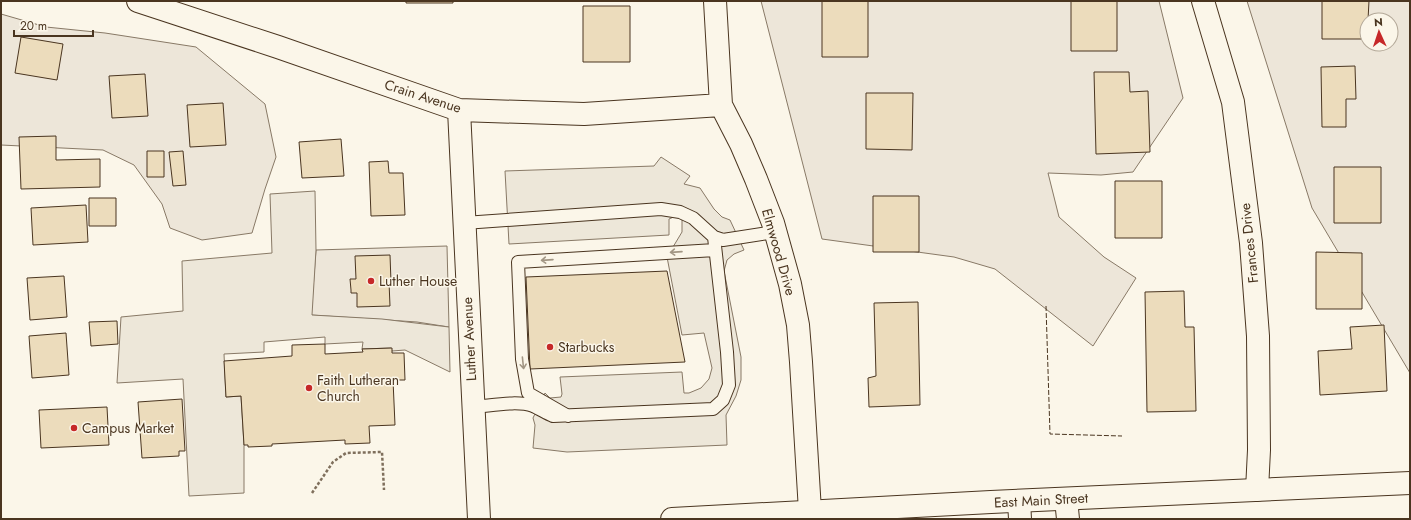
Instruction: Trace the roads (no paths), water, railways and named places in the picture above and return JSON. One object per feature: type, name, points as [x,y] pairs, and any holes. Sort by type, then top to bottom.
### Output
[{"type":"street","name":"Crain Avenue","points":[[138,1],[278,47],[459,110],[584,114],[721,106]]},
{"type":"street","name":"Elmwood Drive","points":[[716,1],[721,106],[744,151],[775,232],[790,284],[798,325],[810,511]]},
{"type":"street","name":"Frances Drive","points":[[1204,1],[1233,102],[1251,243],[1258,336],[1260,450],[1257,490]]},
{"type":"street","name":"Luther Avenue","points":[[459,110],[472,407],[479,519]]},
{"type":"street","name":"East Main Street","points":[[672,519],[810,511],[1067,509],[1257,490],[1410,483]]},
{"type":"lane","points":[[464,223],[661,209],[680,212],[693,218],[715,244],[727,352],[729,385],[727,392],[719,405],[713,409],[553,416],[533,406],[524,404],[472,407]]},
{"type":"lane","points":[[568,416],[528,393],[522,359],[518,262],[715,244],[723,240],[775,232]]},
{"type":"place","name":"Luther House","points":[[371,281]]},
{"type":"place","name":"Starbucks","points":[[550,347]]},
{"type":"place","name":"Faith Lutheran Church","points":[[309,388]]},
{"type":"place","name":"Campus Market","points":[[74,428]]}]
